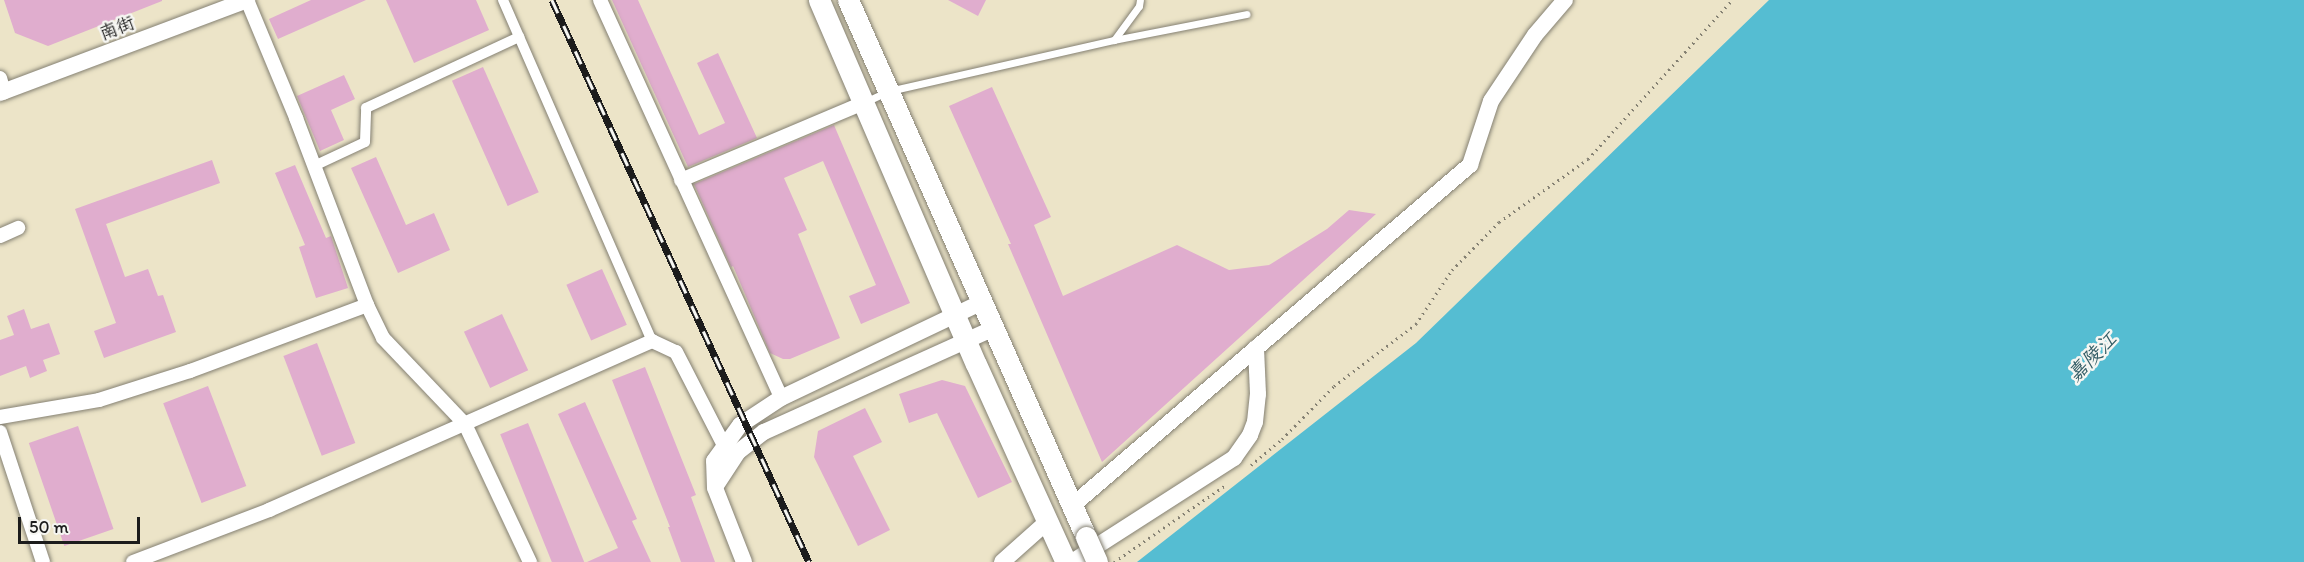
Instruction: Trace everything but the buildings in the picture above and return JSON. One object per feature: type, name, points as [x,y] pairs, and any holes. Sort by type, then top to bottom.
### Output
[{"type":"main road","points":[[819,0],[966,341],[1066,558]]},
{"type":"main road","points":[[848,0],[1097,562]]},
{"type":"street","name":"南街","points":[[2,88],[247,0]]},
{"type":"street","points":[[247,0],[367,305],[383,338],[465,424],[530,562]]},
{"type":"street","points":[[503,0],[652,341],[676,352],[728,454]]},
{"type":"street","points":[[600,0],[781,398]]},
{"type":"street","points":[[1072,505],[1470,165],[1491,101],[1534,35],[1565,0]]},
{"type":"street","points":[[314,166],[365,142],[366,108],[519,37]]},
{"type":"street","points":[[681,180],[863,103]]},
{"type":"street","points":[[0,236],[18,228]]},
{"type":"street","points":[[728,454],[740,425],[781,398],[982,302]]},
{"type":"street","points":[[0,417],[99,400],[190,371],[367,305]]},
{"type":"street","points":[[744,562],[715,488],[714,460],[746,445],[764,432],[994,328]]},
{"type":"street","points":[[133,562],[269,510],[652,341]]},
{"type":"street","points":[[1066,558],[1234,458],[1243,447],[1255,422],[1258,394],[1256,348]]},
{"type":"street","points":[[0,432],[44,562]]},
{"type":"street","points":[[1002,562],[1048,521]]},
{"type":"lane","points":[[1114,40],[1139,6],[1140,0]]},
{"type":"lane","points":[[863,103],[889,91],[1114,40],[1246,14]]},
{"type":"path","points":[[1249,466],[1282,439],[1334,386],[1416,324],[1452,270],[1500,222],[1588,159],[1732,0]]},
{"type":"path","points":[[1113,562],[1233,480]]},
{"type":"water","name":"嘉陵江","points":[[1769,0],[2304,0],[2304,562],[1137,562],[1416,343]]},
{"type":"railway","points":[[552,0],[809,562]]}]
